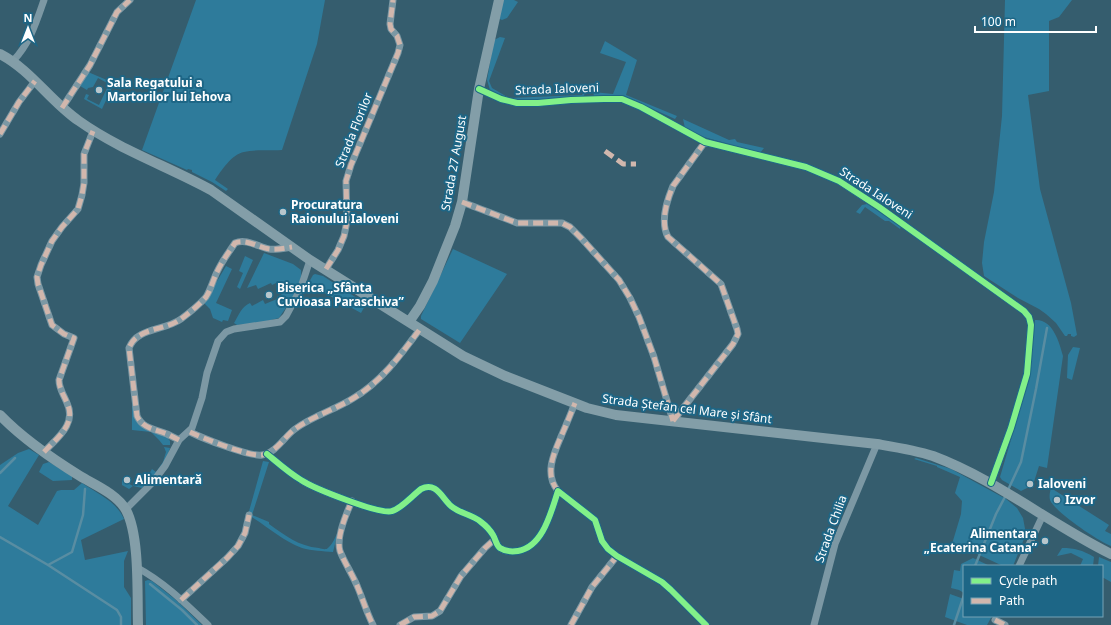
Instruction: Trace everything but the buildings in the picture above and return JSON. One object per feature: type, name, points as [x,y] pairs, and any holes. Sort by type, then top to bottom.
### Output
[{"type":"main road","name":"Strada 27 August","points":[[409,322],[420,306],[433,281],[455,226],[462,202],[479,89],[499,0]]},
{"type":"main road","name":"Strada Ștefan cel Mare și Sfânt","points":[[0,54],[13,61],[62,108],[93,131],[128,151],[211,190],[310,260],[473,362],[575,403],[598,411],[616,415],[877,444],[906,449],[932,456],[953,464],[995,485],[1082,539],[1111,554]]},
{"type":"main road","points":[[0,415],[29,442],[105,491],[117,500],[126,510],[133,533],[138,625]]},
{"type":"street","points":[[13,61],[23,51],[28,43],[44,0]]},
{"type":"street","points":[[62,108],[90,65],[117,12],[130,0]]},
{"type":"street","name":"Strada Florilor","points":[[326,269],[338,250],[344,236],[348,204],[346,180],[400,45],[390,24],[393,0]]},
{"type":"street","points":[[0,134],[19,102],[35,81]]},
{"type":"street","name":"Strada Ialoveni","points":[[479,89],[501,100],[517,103],[609,98],[622,100],[641,107],[705,142],[806,167],[839,181],[902,222],[934,247],[1024,311],[1029,317],[1031,325],[1027,374],[995,485]]},
{"type":"street","points":[[44,452],[62,432],[70,420],[68,405],[61,391],[59,380],[74,338],[64,334],[52,325],[37,277],[52,241],[78,209],[84,183],[84,154],[93,131]]},
{"type":"street","points":[[673,421],[733,344],[738,334],[721,284],[668,237],[664,226],[667,204],[672,190],[705,142]]},
{"type":"street","points":[[462,202],[517,222],[562,223],[570,227],[582,238],[619,280],[630,298],[654,357],[673,421]]},
{"type":"street","points":[[179,440],[146,427],[136,416],[129,348],[133,341],[137,336],[144,333],[174,324],[201,302],[206,297],[217,271],[235,243],[239,241],[270,249],[292,247]]},
{"type":"street","points":[[126,510],[159,475],[179,440],[190,432],[194,425],[202,398],[207,373],[218,341],[226,332],[234,329],[280,322],[289,311],[300,290],[310,260]]},
{"type":"street","points":[[190,432],[239,450],[259,455],[267,454],[294,429],[367,390],[391,367],[420,329]]},
{"type":"street","points":[[575,403],[554,452],[550,468],[553,485],[558,491],[592,516],[597,524],[602,541],[608,549],[617,556],[662,582],[706,625]]},
{"type":"street","name":"Strada Chilia","points":[[814,625],[835,544],[877,444]]},
{"type":"street","points":[[267,454],[301,480],[328,493],[384,512],[391,512],[398,509],[421,489],[425,487],[432,487],[438,491],[452,507],[480,521],[492,534],[497,545],[506,552],[520,551],[528,548],[538,538],[544,528],[558,491]]},
{"type":"street","points":[[352,501],[346,514],[340,535],[340,550],[358,587],[365,609],[373,625]]},
{"type":"street","points":[[181,600],[238,546],[245,533],[249,515]]},
{"type":"street","points":[[1019,565],[1043,515]]},
{"type":"street","points":[[400,625],[414,617],[432,616],[440,611],[461,576],[485,548],[495,539]]},
{"type":"street","points":[[571,625],[592,587],[617,556]]},
{"type":"street","points":[[136,567],[153,576],[208,625]]},
{"type":"street","points":[[995,620],[1005,625]]},
{"type":"shaded area","points":[[196,0],[325,0],[317,44],[282,150],[248,151],[235,156],[227,163],[215,180],[228,189],[226,191],[192,172],[192,170],[187,170],[142,150]]},
{"type":"shaded area","points":[[503,0],[514,0],[518,2],[507,18],[502,20],[498,18]]},
{"type":"shaded area","points":[[1005,0],[1072,0],[1059,17],[1049,21],[1049,91],[1028,95],[1040,189],[1071,303],[1077,335],[1074,337],[1071,336],[1071,334],[1065,336],[1056,323],[1046,314],[984,276],[982,263],[984,242],[994,192],[1002,116]]},
{"type":"shaded area","points":[[500,37],[505,38],[489,81],[492,88],[509,98],[582,95],[585,92],[584,96],[524,102],[509,100],[490,90],[487,80],[494,40]]},
{"type":"shaded area","points":[[605,41],[637,60],[626,95],[677,116],[675,119],[622,95],[594,96],[593,92],[613,94],[626,62],[600,53]]},
{"type":"shaded area","points":[[88,72],[114,83],[102,109],[84,99],[86,94],[89,95],[87,99],[99,105],[109,84],[98,78],[93,87],[88,88],[87,90],[80,86]]},
{"type":"shaded area","points":[[683,119],[729,140],[735,139],[737,142],[764,148],[760,153],[704,137],[685,128]]},
{"type":"shaded area","points":[[867,204],[901,226],[900,229],[889,221],[885,221],[865,207],[860,214],[856,212],[862,205]]},
{"type":"shaded area","points":[[453,249],[507,274],[460,343],[421,319],[421,316]]},
{"type":"shaded area","points":[[264,253],[293,264],[301,270],[300,283],[279,318],[259,323],[237,325],[234,323],[244,307],[250,303],[252,306],[263,300],[265,304],[277,299],[277,297],[282,294],[276,283],[272,285],[271,283],[258,289],[256,285],[247,288]]},
{"type":"shaded area","points":[[245,256],[253,260],[240,289],[237,287],[243,273],[239,271]]},
{"type":"shaded area","points":[[226,266],[232,269],[216,303],[232,310],[228,321],[223,320],[222,322],[213,318],[210,309],[204,303]]},
{"type":"shaded area","points":[[315,274],[323,276],[366,304],[361,313],[308,284]]},
{"type":"shaded area","points":[[1035,320],[1046,323],[1051,327],[1057,338],[1063,356],[1047,468],[1039,466],[1033,485],[1021,491],[1002,480],[1000,477],[1030,375]]},
{"type":"shaded area","points":[[1073,347],[1080,348],[1072,380],[1067,378],[1068,355]]},
{"type":"shaded area","points":[[132,400],[134,414],[167,437],[170,441],[170,445],[163,445],[151,432],[132,430]]},
{"type":"shaded area","points":[[164,447],[170,448],[159,471],[142,488],[133,486],[134,484],[142,486],[152,469],[156,472],[163,462],[166,452]]},
{"type":"shaded area","points":[[29,449],[39,455],[8,506],[38,525],[57,491],[74,490],[82,483],[106,498],[121,513],[124,519],[81,540],[85,560],[128,551],[124,561],[124,587],[131,598],[131,625],[0,625],[0,465],[18,453]]},
{"type":"shaded area","points":[[916,458],[951,469],[1006,499],[1017,508],[1023,518],[1026,534],[1013,565],[1001,565],[952,544],[961,514],[962,501],[955,493],[960,477],[937,466],[914,459]]},
{"type":"shaded area","points":[[263,461],[269,462],[252,515],[269,522],[269,524],[292,540],[312,547],[327,549],[333,542],[338,532],[333,552],[310,550],[295,545],[248,515]]},
{"type":"shaded area","points":[[49,462],[72,476],[72,480],[53,481],[39,472],[43,464]]},
{"type":"shaded area","points":[[122,480],[133,486],[129,489],[122,485]]},
{"type":"shaded area","points":[[1051,488],[1109,525],[1105,531],[1111,534],[1111,546],[1087,532],[1060,512],[1050,500]]},
{"type":"shaded area","points":[[1062,548],[1071,548],[1094,557],[1093,565],[1080,565],[1083,559],[1071,553],[1057,556]]},
{"type":"shaded area","points":[[1099,557],[1111,562],[1111,582],[1103,578],[1103,565],[1098,565]]},
{"type":"shaded area","points":[[973,558],[988,565],[963,565],[963,592],[951,588],[954,570],[960,571],[961,564]]},
{"type":"shaded area","points":[[145,581],[152,581],[176,600],[202,625],[146,625]]},
{"type":"shaded area","points":[[950,594],[963,599],[963,617],[991,617],[987,625],[967,625],[945,617]]},
{"type":"waterway","points":[[1008,490],[1021,462],[1047,328]]},
{"type":"waterway","points":[[0,473],[15,458]]},
{"type":"waterway","points":[[0,537],[48,565],[72,552],[83,515],[85,489]]},
{"type":"waterway","points":[[975,565],[996,514],[1006,495]]},
{"type":"waterway","points":[[48,565],[117,610],[121,617],[121,625]]},
{"type":"waterway","points":[[150,584],[182,610],[197,625]]},
{"type":"waterway","points":[[954,625],[963,598]]},
{"type":"marked path","points":[[62,108],[90,65],[117,12],[130,0]]},
{"type":"marked path","points":[[326,269],[338,250],[344,236],[347,221],[346,181],[351,165],[400,45],[397,36],[391,29],[390,24],[393,0]]},
{"type":"marked path","points":[[0,134],[19,102],[35,81]]},
{"type":"marked path","points":[[44,452],[60,436],[68,424],[69,411],[59,380],[74,338],[64,334],[52,325],[37,277],[52,241],[78,209],[84,183],[84,154],[93,131]]},
{"type":"marked path","points":[[673,421],[733,344],[738,334],[721,284],[668,237],[666,231],[664,218],[665,211],[673,186],[705,142]]},
{"type":"marked path","points":[[605,151],[623,164],[636,164]]},
{"type":"marked path","points":[[462,202],[517,223],[562,223],[570,227],[582,239],[619,280],[630,298],[654,357],[673,421]]},
{"type":"marked path","points":[[179,440],[146,426],[137,416],[129,348],[133,341],[138,336],[174,323],[184,317],[200,303],[206,297],[219,268],[235,243],[244,242],[272,249],[292,247]]},
{"type":"marked path","points":[[190,432],[247,453],[256,455],[267,454],[276,448],[291,432],[302,424],[345,403],[372,385],[397,359],[420,329]]},
{"type":"marked path","points":[[558,491],[551,477],[552,462],[575,403]]},
{"type":"marked path","points":[[352,501],[340,533],[339,546],[373,625]]},
{"type":"marked path","points":[[181,600],[238,546],[245,533],[249,515]]},
{"type":"marked path","points":[[400,625],[414,617],[432,616],[440,611],[461,576],[485,548],[495,539]]},
{"type":"marked path","points":[[571,625],[592,587],[617,556]]},
{"type":"marked path","points":[[995,620],[1005,625]]},
{"type":"cycle path","points":[[479,89],[501,99],[517,103],[622,99],[641,107],[705,142],[806,167],[839,181],[879,207],[1024,311],[1029,317],[1031,325],[1027,374],[1011,428],[991,483]]},
{"type":"cycle path","points":[[267,454],[292,474],[308,484],[346,500],[374,509],[385,511],[396,510],[421,489],[431,487],[435,489],[455,509],[474,517],[483,523],[492,533],[499,547],[513,552],[527,548],[540,536],[549,518],[558,491],[595,520],[602,541],[608,549],[617,556],[662,582],[706,625]]},
{"type":"place","name":"Sala Regatului a Martorilor lui Iehova","points":[[99,90]]},
{"type":"place","name":"Procuratura Raionului Ialoveni","points":[[283,212]]},
{"type":"place","name":"Biserica „Sfânta Cuvioasa Paraschiva”","points":[[269,295]]},
{"type":"place","name":"Alimentară","points":[[127,480]]},
{"type":"place","name":"Ialoveni","points":[[1030,484]]},
{"type":"place","name":"Izvor","points":[[1057,500]]},
{"type":"place","name":"Alimentara „Ecaterina Catana”","points":[[1045,541]]}]
